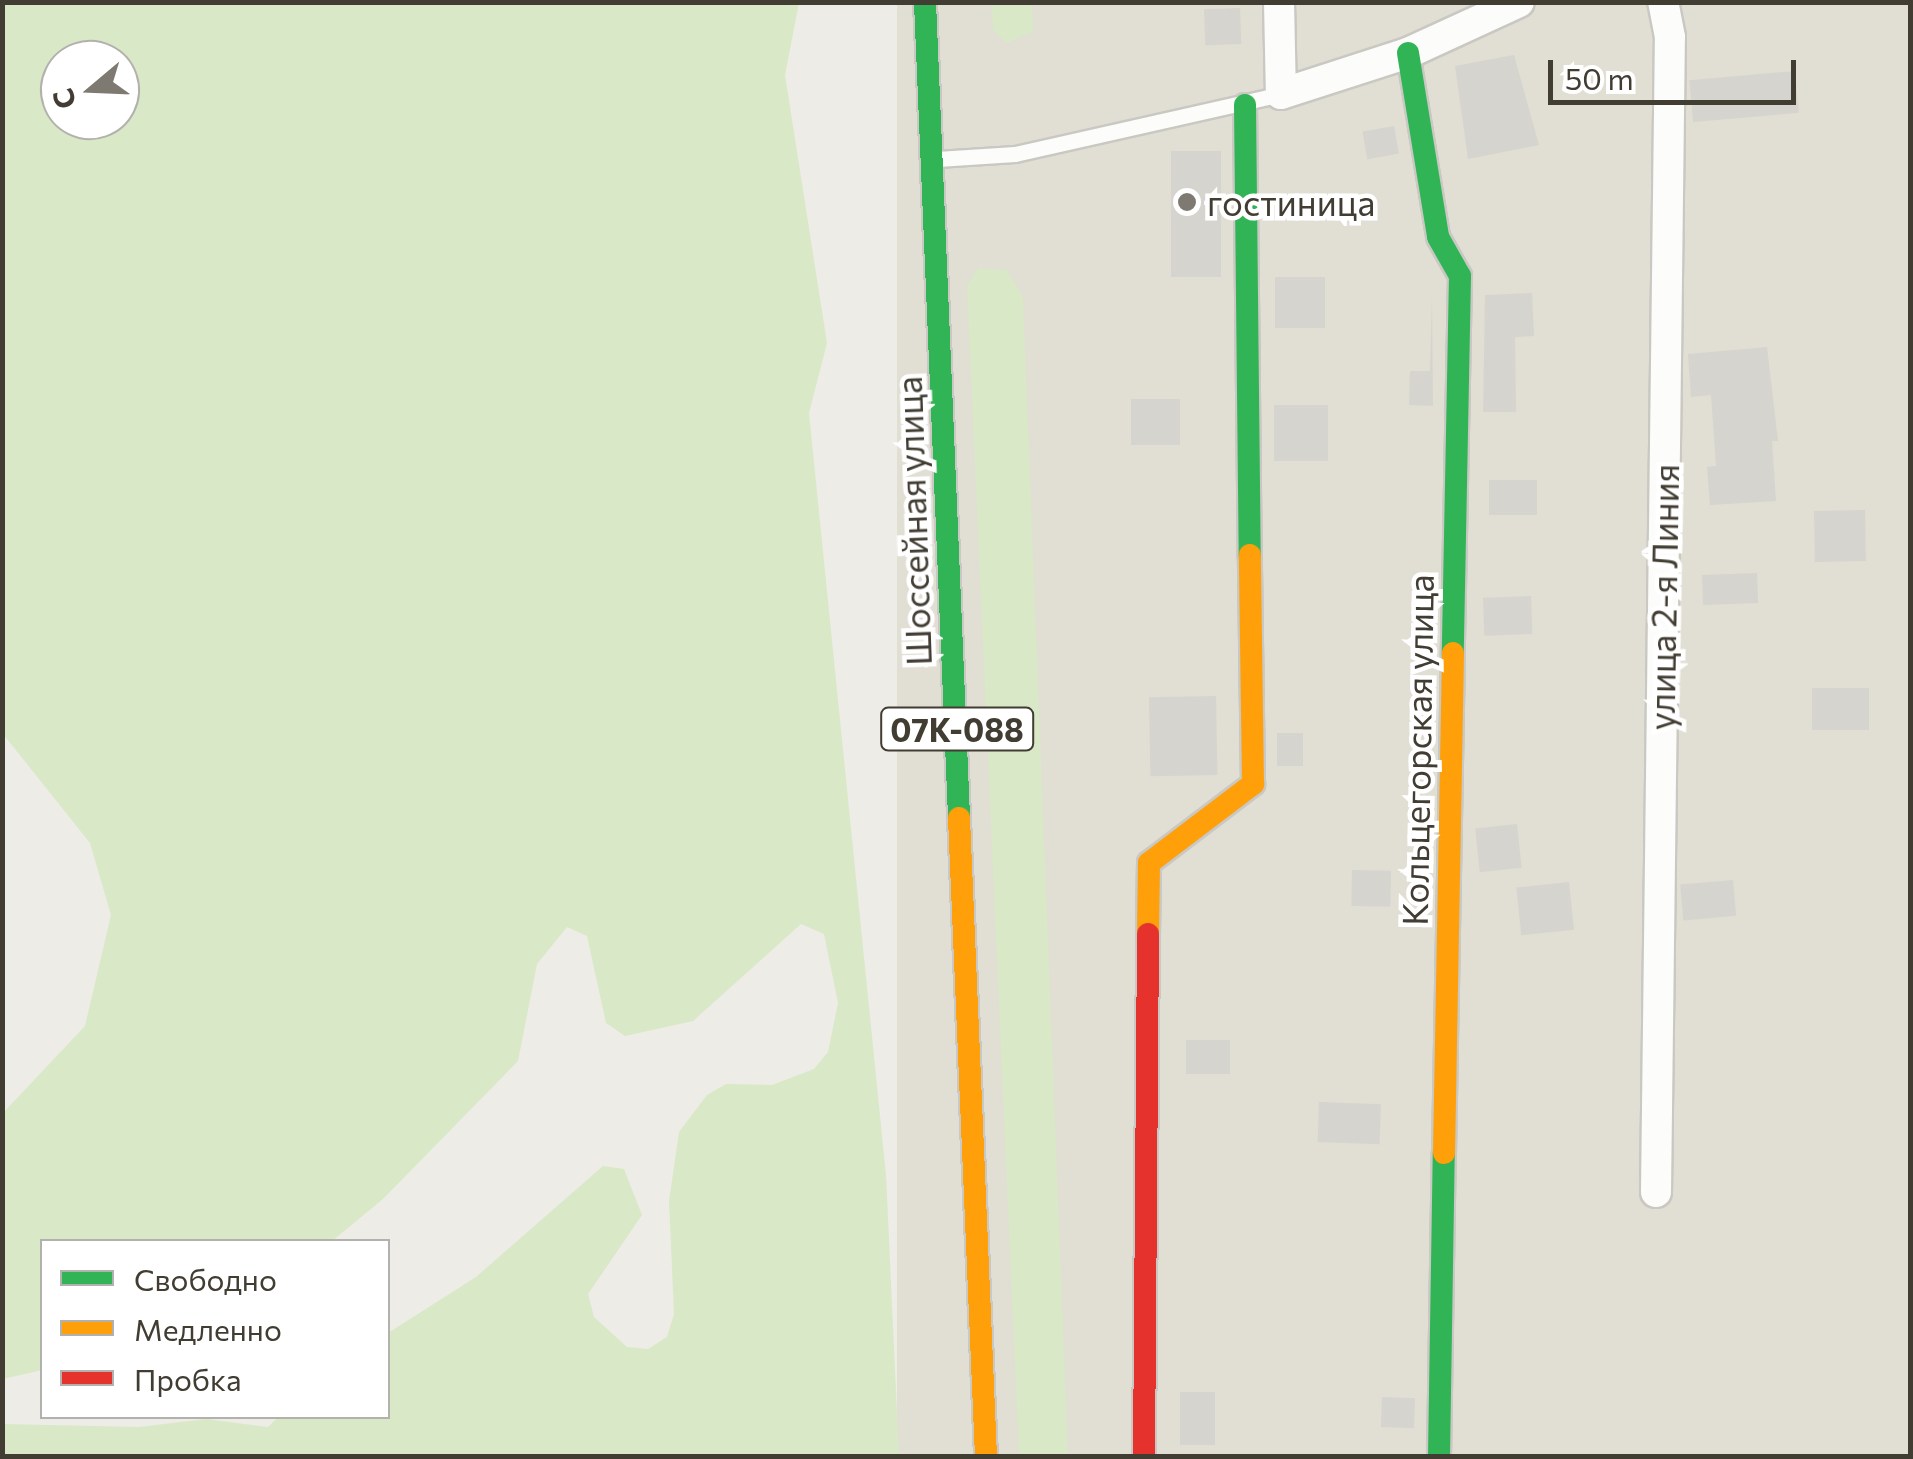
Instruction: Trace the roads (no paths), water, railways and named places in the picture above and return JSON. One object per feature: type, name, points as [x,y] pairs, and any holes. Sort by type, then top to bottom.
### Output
[{"type":"street","name":"Шоссейная улица","points":[[925,2],[986,1456]]},
{"type":"street","points":[[1279,2],[1281,94],[1408,53],[1520,2]]},
{"type":"street","name":"улица 2-я Линия","points":[[1656,1192],[1670,37],[1664,2]]},
{"type":"street","name":"Кольцегорская улица","points":[[1408,53],[1438,237],[1460,276],[1439,1456]]},
{"type":"street","points":[[1144,1456],[1149,864],[1253,784],[1245,105]]},
{"type":"lane","points":[[933,160],[1015,154],[1281,94]]},
{"type":"place","name":"гостиница","points":[[1187,202]]}]
